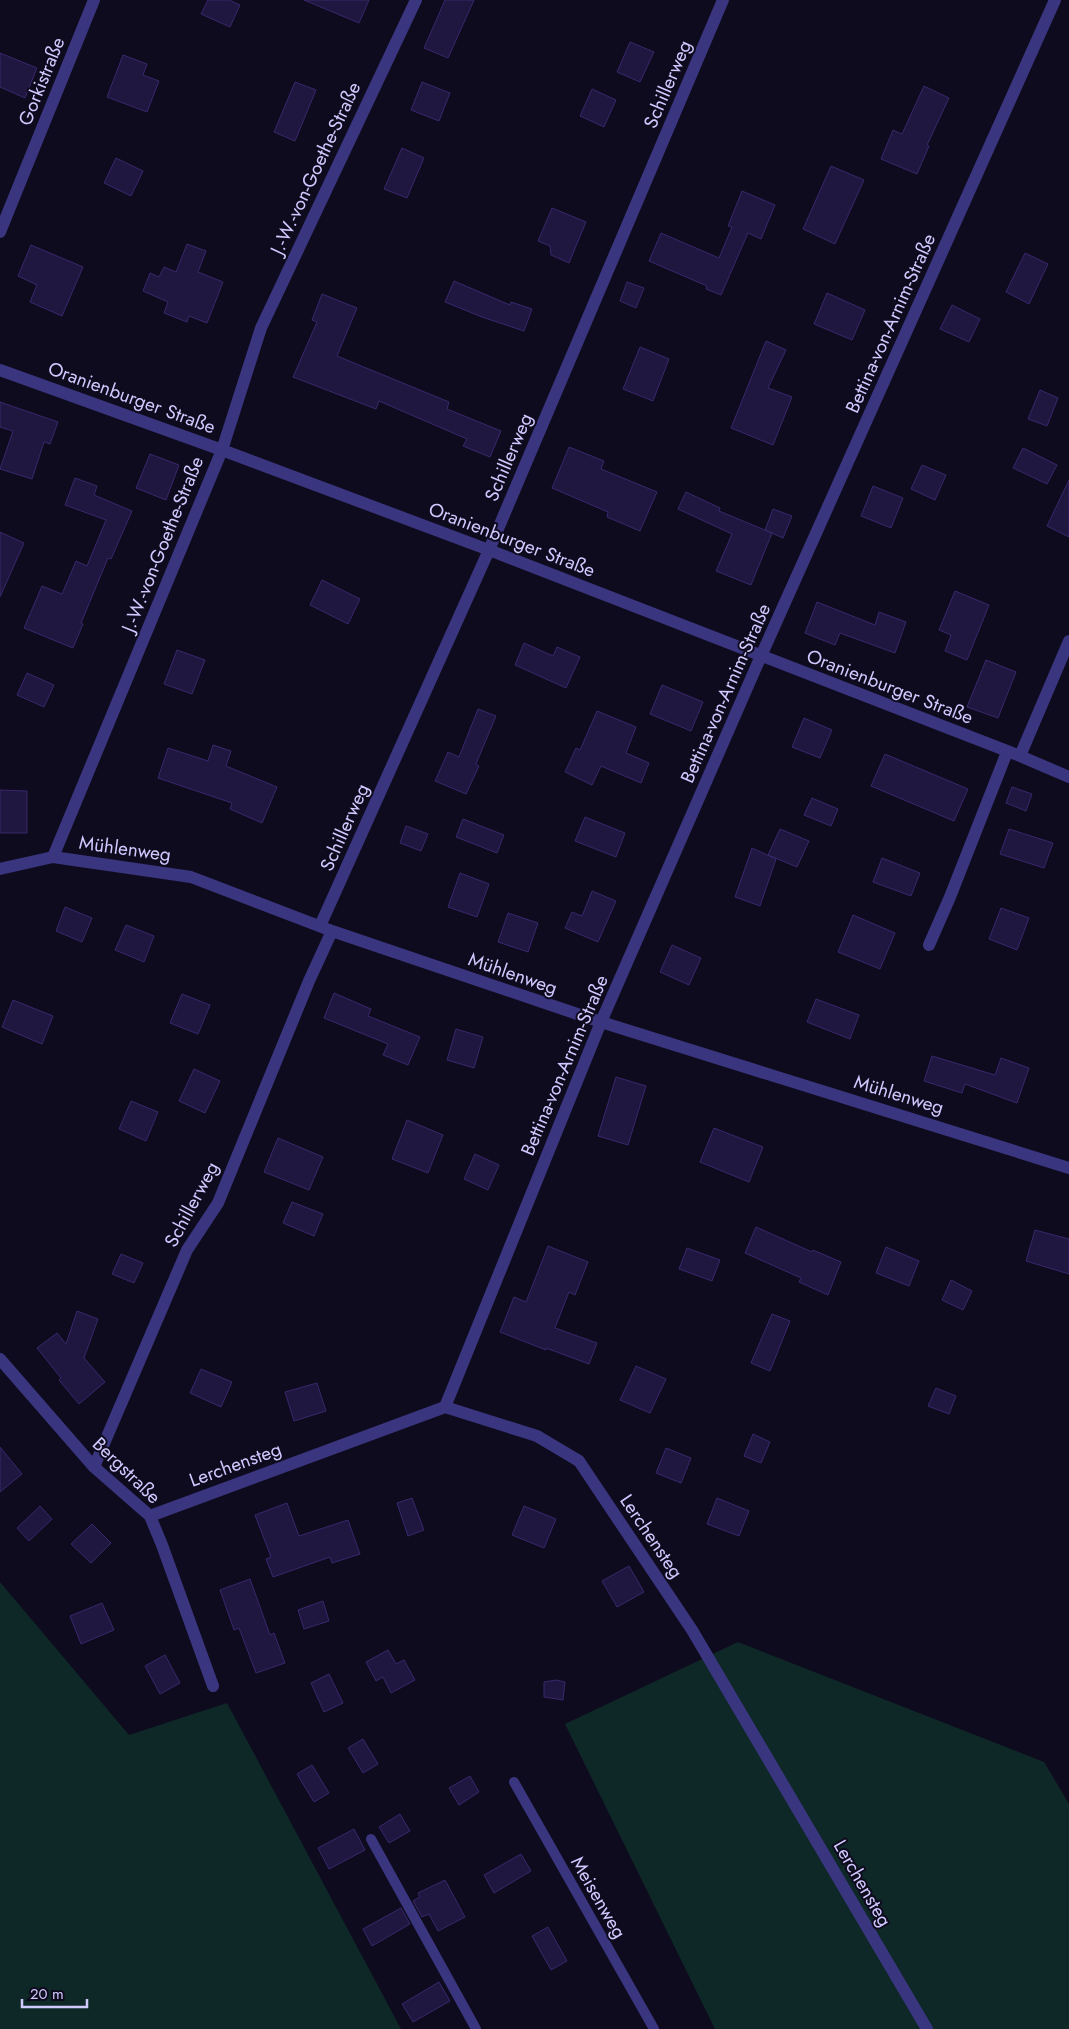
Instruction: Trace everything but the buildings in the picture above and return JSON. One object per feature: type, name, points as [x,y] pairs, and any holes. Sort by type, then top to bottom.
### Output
[{"type":"street","name":"Gorkistraße","points":[[0,232],[94,0]]},
{"type":"street","name":"J.-W.-von-Goethe-Straße","points":[[53,857],[222,450],[260,328],[416,0]]},
{"type":"street","name":"Schillerweg","points":[[94,1467],[187,1250],[218,1203],[309,981],[326,928],[723,0]]},
{"type":"street","name":"Bettina-von-Arnim-Straße","points":[[445,1407],[601,1022],[761,656],[1055,0]]},
{"type":"street","name":"Oranienburger Straße","points":[[0,370],[222,450],[489,550],[1069,777]]},
{"type":"street","points":[[929,945],[1014,754],[1069,641]]},
{"type":"street","name":"Mühlenweg","points":[[0,868],[53,857],[191,877],[326,928],[601,1022],[1069,1168]]},
{"type":"street","name":"Bergstraße","points":[[0,1360],[94,1467],[150,1516],[213,1686]]},
{"type":"street","name":"Lerchensteg","points":[[150,1516],[445,1407],[537,1436],[579,1461],[692,1630],[927,2029]]},
{"type":"lane","name":"Meisenweg","points":[[514,1782],[654,2029]]},
{"type":"lane","points":[[371,1839],[476,2029]]},
{"type":"green space","points":[[0,1582],[129,1735],[227,1703],[401,2029],[0,2029]]},
{"type":"green space","points":[[738,1642],[1044,1762],[1069,1804],[1069,2029],[715,2029],[565,1724]]}]
